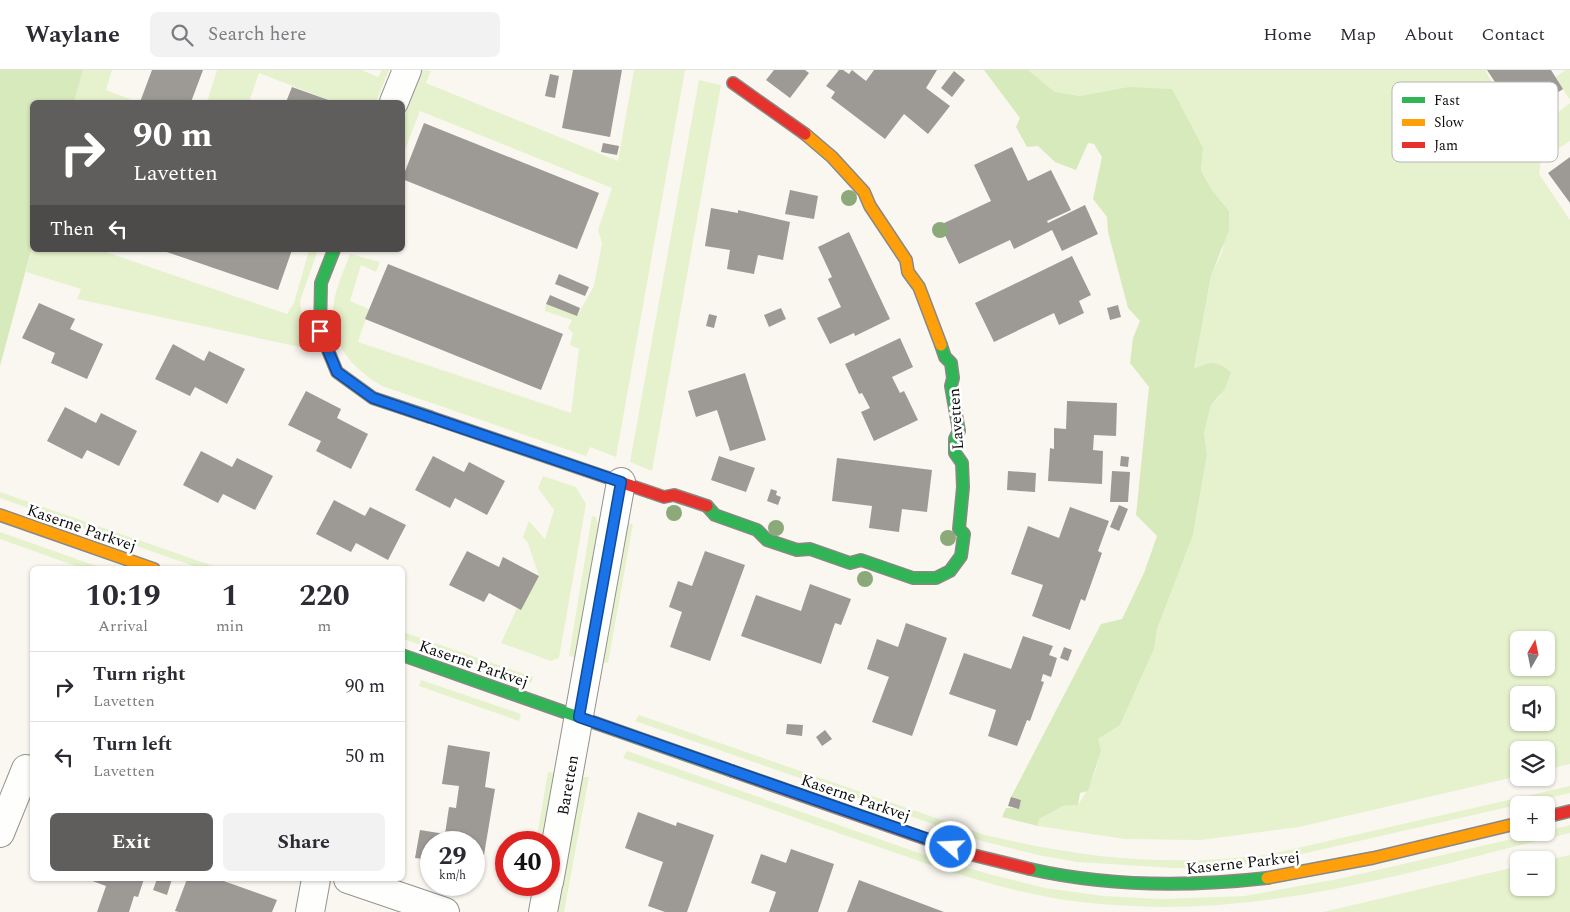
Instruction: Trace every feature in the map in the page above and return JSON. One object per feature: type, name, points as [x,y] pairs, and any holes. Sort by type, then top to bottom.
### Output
[{"type":"street","points":[[395,100],[407,70]]},
{"type":"street","name":"Lavetten","points":[[333,252],[322,283],[320,331],[337,372],[373,398],[664,497],[674,495],[707,506],[715,515],[757,530],[767,540],[796,550],[810,548],[850,563],[861,560],[913,578],[936,578],[950,571],[960,556],[964,534],[959,529],[963,487],[962,463],[955,453],[956,439],[959,431],[951,386],[953,378],[951,363],[945,356],[919,288],[912,282],[905,267],[906,260],[870,206],[868,198],[846,171],[772,107],[733,82]]},
{"type":"street","points":[[579,717],[621,482]]},
{"type":"street","name":"Kaserne Parkvej","points":[[0,515],[145,566]]},
{"type":"street","name":"Kaserne Parkvej","points":[[405,657],[969,854],[1048,874],[1125,884],[1208,884],[1264,879],[1324,869],[1510,825]]},
{"type":"street","name":"Baretten","points":[[558,831],[579,717]]},
{"type":"street","points":[[0,833],[26,769],[30,770]]},
{"type":"street","points":[[1555,815],[1570,811]]},
{"type":"street","points":[[310,912],[316,881]]},
{"type":"street","points":[[354,881],[445,912]]},
{"type":"street","name":"Baretten","points":[[543,912],[546,896]]},
{"type":"green space","points":[[0,70],[83,70],[75,100],[30,100],[31,252],[0,366]]},
{"type":"green space","points":[[83,70],[112,70],[106,90],[133,100],[75,100]]},
{"type":"green space","points":[[217,70],[362,70],[378,77],[382,70],[389,70],[377,100],[329,100],[259,73],[250,100],[208,100]]},
{"type":"green space","points":[[422,70],[431,71],[426,83],[618,161],[634,70],[685,70],[616,457],[590,447],[586,456],[382,386],[363,373],[341,347],[333,325],[333,306],[350,254],[380,262],[376,272],[361,265],[350,301],[369,309],[358,342],[571,413],[579,349],[570,345],[573,333],[568,328],[572,320],[545,311],[546,304],[577,316],[594,286],[602,243],[598,230],[612,188],[420,111],[405,150],[405,116]]},
{"type":"green space","points":[[984,70],[1028,70],[1055,92],[1080,96],[1128,87],[1172,89],[1203,148],[1201,171],[1212,190],[1229,211],[1229,230],[1211,276],[1194,369],[1213,363],[1221,365],[1231,372],[1225,389],[1211,405],[1204,433],[1207,454],[1193,535],[1157,629],[1154,649],[1120,725],[1098,739],[1101,751],[1088,791],[1080,793],[1078,805],[1063,806],[1039,819],[1038,826],[1002,817],[1006,808],[1019,808],[1021,800],[1011,797],[1101,624],[1122,619],[1144,573],[1157,536],[1136,515],[1149,387],[1130,363],[1133,338],[1140,321],[1128,308],[1108,232],[1107,217],[1093,199],[1102,157],[1094,144],[1088,143],[1076,170],[1055,162],[1038,146],[1027,147],[1016,127],[1020,118]]},
{"type":"green space","points":[[1028,70],[1485,70],[1492,82],[1392,82],[1392,162],[1541,162],[1539,174],[1570,220],[1570,764],[1555,768],[1555,741],[1510,741],[1510,778],[1299,827],[1201,840],[1125,839],[1038,826],[1039,819],[1063,806],[1078,805],[1087,790],[1097,765],[1099,756],[1098,739],[1120,725],[1154,649],[1157,629],[1193,535],[1207,454],[1204,433],[1211,405],[1221,395],[1194,370],[1211,276],[1222,252],[1229,211],[1212,190],[1201,171],[1203,148],[1128,87],[1080,96],[1055,92]]},
{"type":"green space","points":[[1566,70],[1570,70],[1570,100],[1555,77]]},
{"type":"green space","points":[[699,80],[721,85],[652,471],[630,462]]},
{"type":"green space","points":[[1570,103],[1570,141],[1558,149],[1558,112]]},
{"type":"green space","points":[[31,252],[106,252],[287,314],[294,303],[308,252],[317,252],[300,301],[304,332],[309,349],[77,299],[81,289],[26,272]]},
{"type":"green space","points":[[543,476],[576,487],[586,504],[559,658],[551,661],[501,643],[517,608],[521,609],[539,576],[528,543],[523,537],[529,521],[545,539],[554,510],[538,488]]},
{"type":"green space","points":[[0,492],[213,566],[193,566],[0,498]]},
{"type":"green space","points":[[592,516],[596,517],[598,526],[575,657],[569,656]]},
{"type":"green space","points":[[627,523],[633,524],[608,663],[601,662]]},
{"type":"green space","points":[[0,532],[96,566],[76,566],[0,539]]},
{"type":"green space","points":[[405,633],[533,677],[531,683],[405,640]]},
{"type":"green space","points":[[421,680],[521,714],[519,721],[419,686]]},
{"type":"green space","points":[[639,715],[985,835],[1056,850],[1091,855],[1159,860],[1194,860],[1267,855],[1510,800],[1510,807],[1267,862],[1219,867],[1174,868],[1077,862],[1038,855],[982,841],[635,721]]},
{"type":"green space","points":[[627,751],[922,854],[989,874],[1045,888],[1104,896],[1160,899],[1244,896],[1338,879],[1510,839],[1510,841],[1538,841],[1367,882],[1264,900],[1160,907],[1104,904],[1062,899],[995,885],[943,869],[623,758]]},
{"type":"green space","points":[[548,772],[555,773],[545,831],[538,831]]},
{"type":"green space","points":[[581,777],[589,777],[564,912],[558,912]]},
{"type":"green space","points":[[1570,786],[1570,793],[1555,796],[1526,796]]},
{"type":"green space","points":[[1570,825],[1570,833],[1555,837],[1555,829]]},
{"type":"green space","points":[[1570,855],[1570,912],[1323,912],[1510,868],[1510,896],[1555,896],[1555,858]]},
{"type":"building","points":[[152,70],[203,70],[192,100],[141,100]]},
{"type":"building","points":[[573,70],[622,70],[610,137],[562,128]]},
{"type":"building","points":[[774,70],[805,70],[809,73],[790,98],[766,80]]},
{"type":"building","points":[[839,70],[849,74],[852,70],[866,81],[874,70],[937,70],[926,88],[950,106],[928,134],[904,114],[885,139],[831,98],[835,92],[826,86]]},
{"type":"building","points":[[1487,70],[1551,70],[1563,89],[1558,92],[1558,82],[1495,82]]},
{"type":"building","points":[[954,71],[965,80],[952,97],[941,88]]},
{"type":"building","points":[[550,74],[559,76],[555,98],[545,96]]},
{"type":"building","points":[[292,87],[328,100],[287,100]]},
{"type":"building","points":[[424,123],[599,193],[577,249],[405,180],[405,171]]},
{"type":"building","points":[[603,143],[619,146],[617,155],[601,152]]},
{"type":"building","points":[[1012,147],[1028,181],[1051,170],[1071,210],[1047,221],[1048,223],[1085,205],[1098,234],[1062,251],[1052,230],[1014,249],[1010,240],[959,264],[940,225],[991,201],[974,165]]},
{"type":"building","points":[[1570,157],[1570,203],[1548,173]]},
{"type":"building","points":[[790,190],[818,196],[814,219],[785,214]]},
{"type":"building","points":[[711,208],[738,213],[738,210],[790,222],[783,260],[758,255],[754,274],[727,269],[730,250],[705,246]]},
{"type":"building","points":[[849,232],[890,319],[855,336],[854,333],[830,344],[817,318],[841,307],[828,279],[832,277],[818,247]]},
{"type":"building","points":[[167,252],[291,252],[278,290]]},
{"type":"building","points":[[1072,256],[1091,295],[1079,301],[1084,313],[1059,325],[1054,313],[994,342],[975,303]]},
{"type":"building","points":[[388,264],[563,334],[541,390],[365,319]]},
{"type":"building","points":[[559,274],[589,287],[585,296],[555,284]]},
{"type":"building","points":[[550,295],[580,308],[577,316],[546,304]]},
{"type":"building","points":[[39,303],[75,319],[70,329],[103,344],[87,379],[51,363],[55,353],[22,338]]},
{"type":"building","points":[[1118,305],[1121,317],[1110,320],[1107,308]]},
{"type":"building","points":[[781,308],[786,319],[769,327],[764,315]]},
{"type":"building","points":[[709,314],[717,316],[714,328],[706,326]]},
{"type":"building","points":[[900,338],[913,367],[892,377],[900,393],[904,391],[918,420],[874,441],[861,412],[870,408],[862,393],[859,394],[845,364]]},
{"type":"building","points":[[173,344],[204,361],[209,351],[245,369],[227,404],[195,387],[190,396],[155,379]]},
{"type":"building","points":[[745,373],[766,440],[730,451],[717,410],[696,417],[688,391]]},
{"type":"building","points":[[306,391],[341,409],[337,418],[368,434],[351,469],[316,451],[321,441],[288,425]]},
{"type":"building","points":[[1067,401],[1117,403],[1116,436],[1094,435],[1093,450],[1103,451],[1102,484],[1048,481],[1050,448],[1054,449],[1054,428],[1066,429]]},
{"type":"building","points":[[65,407],[96,423],[101,413],[137,431],[119,466],[87,450],[82,459],[47,441]]},
{"type":"building","points":[[201,451],[232,467],[237,458],[273,476],[255,510],[223,494],[218,503],[183,485]]},
{"type":"building","points":[[433,456],[464,472],[469,462],[505,481],[487,515],[455,498],[450,508],[415,490]]},
{"type":"building","points":[[719,456],[755,468],[746,492],[711,480]]},
{"type":"building","points":[[1121,456],[1129,457],[1128,467],[1120,466]]},
{"type":"building","points":[[837,458],[932,470],[927,512],[902,509],[899,532],[869,528],[872,506],[832,501]]},
{"type":"building","points":[[1008,471],[1036,473],[1035,492],[1007,490]]},
{"type":"building","points":[[1112,471],[1130,472],[1128,502],[1110,502]]},
{"type":"building","points":[[771,489],[777,491],[776,495],[781,497],[778,505],[767,501]]},
{"type":"building","points":[[334,500],[365,516],[370,507],[406,525],[388,560],[356,543],[351,552],[316,534]]},
{"type":"building","points":[[1119,505],[1128,509],[1119,531],[1110,527]]},
{"type":"building","points":[[1070,507],[1109,521],[1098,551],[1102,553],[1085,601],[1081,599],[1070,630],[1032,616],[1043,585],[1011,574],[1028,526],[1059,538]]},
{"type":"building","points":[[467,551],[499,567],[503,557],[539,576],[521,610],[489,593],[484,602],[449,585]]},
{"type":"building","points":[[705,551],[745,565],[710,661],[670,647],[682,612],[669,607],[678,581],[692,586]]},
{"type":"building","points":[[810,584],[851,599],[841,625],[835,623],[821,664],[741,636],[756,595],[801,611]]},
{"type":"building","points":[[906,623],[947,638],[912,736],[872,722],[889,677],[867,669],[877,639],[898,647]]},
{"type":"building","points":[[1023,636],[1053,646],[1049,655],[1057,658],[1051,677],[1043,674],[1041,681],[1044,682],[1030,721],[1027,720],[1017,746],[988,736],[996,710],[949,694],[964,653],[1011,669]]},
{"type":"building","points":[[1064,647],[1072,650],[1068,661],[1060,658]]},
{"type":"building","points":[[787,724],[803,725],[802,736],[786,734]]},
{"type":"building","points":[[825,730],[832,739],[822,746],[816,737]]},
{"type":"building","points":[[448,745],[490,752],[485,787],[495,789],[485,849],[485,831],[445,831],[449,807],[456,808],[459,786],[442,784]]},
{"type":"building","points":[[1011,797],[1021,800],[1019,809],[1008,806]]},
{"type":"building","points":[[638,812],[676,826],[677,822],[714,835],[687,912],[665,912],[648,906],[663,862],[625,848]]},
{"type":"building","points":[[420,830],[426,831],[420,831],[420,859],[415,858]]},
{"type":"building","points":[[791,849],[834,864],[818,912],[769,912],[776,892],[751,883],[761,854],[786,863]]},
{"type":"building","points":[[859,880],[944,912],[847,912]]},
{"type":"building","points":[[92,881],[143,881],[138,897],[134,896],[129,912],[97,912],[106,886]]},
{"type":"building","points":[[156,881],[171,881],[167,895],[153,890]]},
{"type":"building","points":[[186,881],[224,881],[277,900],[272,912],[175,911]]},
{"type":"traffic: fast","points":[[333,252],[321,283],[320,331],[337,372],[373,398],[430,417]]},
{"type":"traffic: fast","points":[[707,506],[715,515],[757,530],[767,540],[797,550],[810,549],[850,563],[861,560],[913,578],[936,578],[950,571],[961,556],[964,534],[959,529],[963,487],[962,463],[955,453],[955,439],[959,431],[951,386],[953,378],[951,363],[945,357],[941,345]]},
{"type":"traffic: fast","points":[[405,656],[732,771]]},
{"type":"traffic: fast","points":[[1030,869],[1089,879],[1148,884],[1207,883],[1267,878]]},
{"type":"traffic: slow","points":[[805,134],[832,157],[864,192],[870,206],[906,260],[908,272],[919,287],[941,345]]},
{"type":"traffic: slow","points":[[0,515],[145,566]]},
{"type":"traffic: slow","points":[[1267,878],[1373,858],[1510,825]]},
{"type":"traffic: jam","points":[[733,83],[805,134]]},
{"type":"traffic: jam","points":[[430,417],[664,497],[674,495],[707,506]]},
{"type":"traffic: jam","points":[[732,771],[969,854],[1030,869]]},
{"type":"traffic: jam","points":[[1555,815],[1570,811]]},
{"type":"route","points":[[320,331],[337,372],[373,398],[621,482],[579,717],[951,847]]}]
